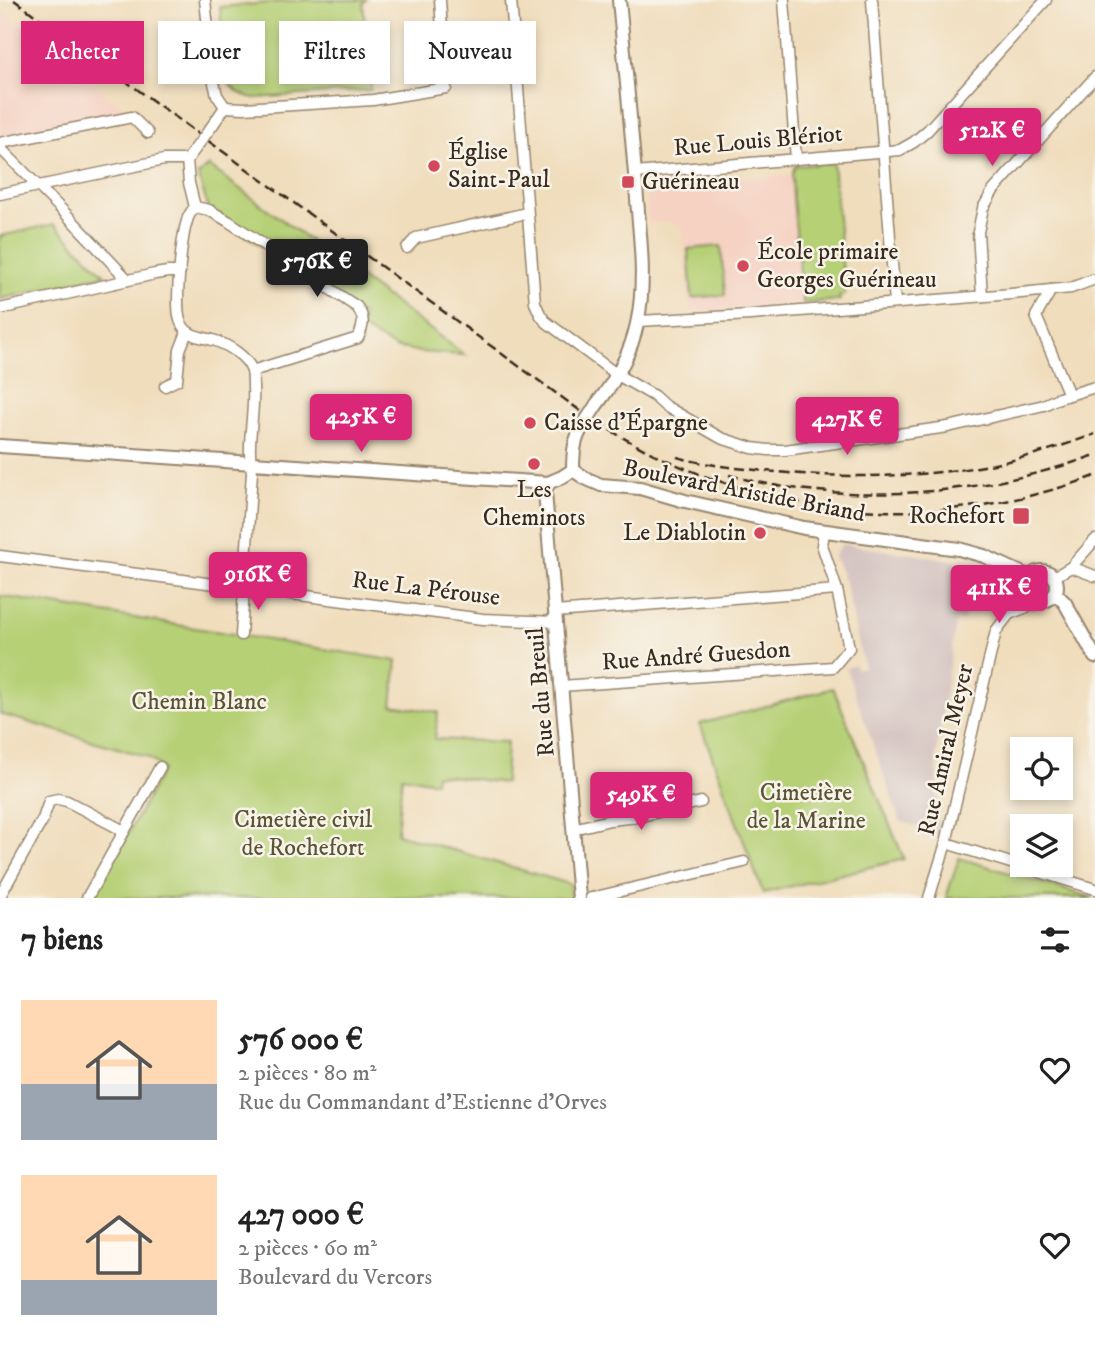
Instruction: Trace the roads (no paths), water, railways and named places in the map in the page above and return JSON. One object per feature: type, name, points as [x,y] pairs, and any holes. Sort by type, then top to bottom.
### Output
[{"type":"street","points":[[205,0],[214,83],[217,95],[225,107]]},
{"type":"street","points":[[225,107],[373,100],[446,88],[440,0]]},
{"type":"street","points":[[511,0],[535,303],[545,321],[616,374],[721,438],[768,450],[948,428],[1033,408],[1095,387]]},
{"type":"street","points":[[0,446],[548,482],[573,470],[576,438],[609,389],[633,341],[643,275],[619,0]]},
{"type":"street","points":[[784,0],[796,159]]},
{"type":"street","points":[[872,0],[895,303]]},
{"type":"street","name":"Rue Louis Blériot","points":[[635,173],[900,150],[928,130],[1046,0]]},
{"type":"street","points":[[982,296],[978,232],[983,208],[993,191],[1095,77]]},
{"type":"street","points":[[225,107],[187,160],[195,207],[184,230],[178,314],[181,325],[187,332],[231,348],[245,360],[252,371],[252,472],[241,635]]},
{"type":"street","points":[[0,146],[132,117],[148,134]]},
{"type":"street","points":[[0,146],[128,280]]},
{"type":"street","points":[[0,194],[154,161],[187,160]]},
{"type":"street","points":[[195,207],[209,210],[228,221],[357,307],[362,315],[362,329],[358,338],[252,371]]},
{"type":"street","points":[[407,248],[416,238],[527,213]]},
{"type":"street","points":[[0,309],[128,280],[180,272]]},
{"type":"street","points":[[638,321],[751,315],[1011,294],[1071,288],[1095,279]]},
{"type":"street","points":[[1051,290],[1037,316],[1069,395]]},
{"type":"street","points":[[165,386],[177,380],[180,350],[187,332]]},
{"type":"street","name":"Boulevard Aristide Briand","points":[[573,470],[601,485],[640,488],[684,501],[824,531],[959,549],[984,556],[1029,583]]},
{"type":"street","name":"Rue du Breuil","points":[[548,482],[545,492],[579,898]]},
{"type":"street","points":[[824,531],[822,545],[837,590]]},
{"type":"street","points":[[1054,577],[1071,567],[1095,540]]},
{"type":"street","name":"Rue La Pérouse","points":[[0,556],[483,619],[556,617],[837,590]]},
{"type":"street","points":[[1071,567],[1095,576]]},
{"type":"street","points":[[1009,614],[1047,600],[1055,593],[1057,585],[1054,577],[1041,571],[1029,583],[1033,597],[1042,601]]},
{"type":"street","name":"Rue Amiral Meyer","points":[[929,898],[946,843],[996,631],[1029,583]]},
{"type":"street","name":"Rue André Guesdon","points":[[561,686],[833,667],[849,648],[837,590]]},
{"type":"street","points":[[1055,593],[1065,603],[1095,657]]},
{"type":"street","points":[[87,898],[160,767]]},
{"type":"street","points":[[0,896],[43,820],[50,801],[67,801],[124,831]]},
{"type":"street","points":[[573,829],[701,802]]},
{"type":"street","points":[[946,843],[1095,889]]},
{"type":"street","points":[[592,898],[744,862]]},
{"type":"railway","points":[[14,0],[582,412],[641,447],[702,475],[765,495],[830,507],[896,511],[963,508],[1029,496],[1095,476]]},
{"type":"railway","points":[[677,457],[714,465],[777,472],[836,476],[925,474],[1013,460],[1095,434]]},
{"type":"railway","points":[[729,475],[773,485],[819,491],[866,494],[914,492],[1007,480],[1095,455]]},
{"type":"place","name":"Église Saint-Paul","points":[[434,166]]},
{"type":"place","name":"Guérineau","points":[[628,182]]},
{"type":"place","name":"École primaire Georges Guérineau","points":[[743,266]]},
{"type":"place","name":"Caisse d'Épargne","points":[[530,423]]},
{"type":"place","name":"Les Cheminots","points":[[534,464]]},
{"type":"place","name":"Rochefort","points":[[1021,516]]},
{"type":"place","name":"Le Diablotin","points":[[760,533]]},
{"type":"park label","name":"Chemin Blanc","points":[[199,702]]},
{"type":"park label","name":"Cimetière de la Marine","points":[[806,807]]},
{"type":"park label","name":"Cimetière civil de Rochefort","points":[[303,834]]}]
